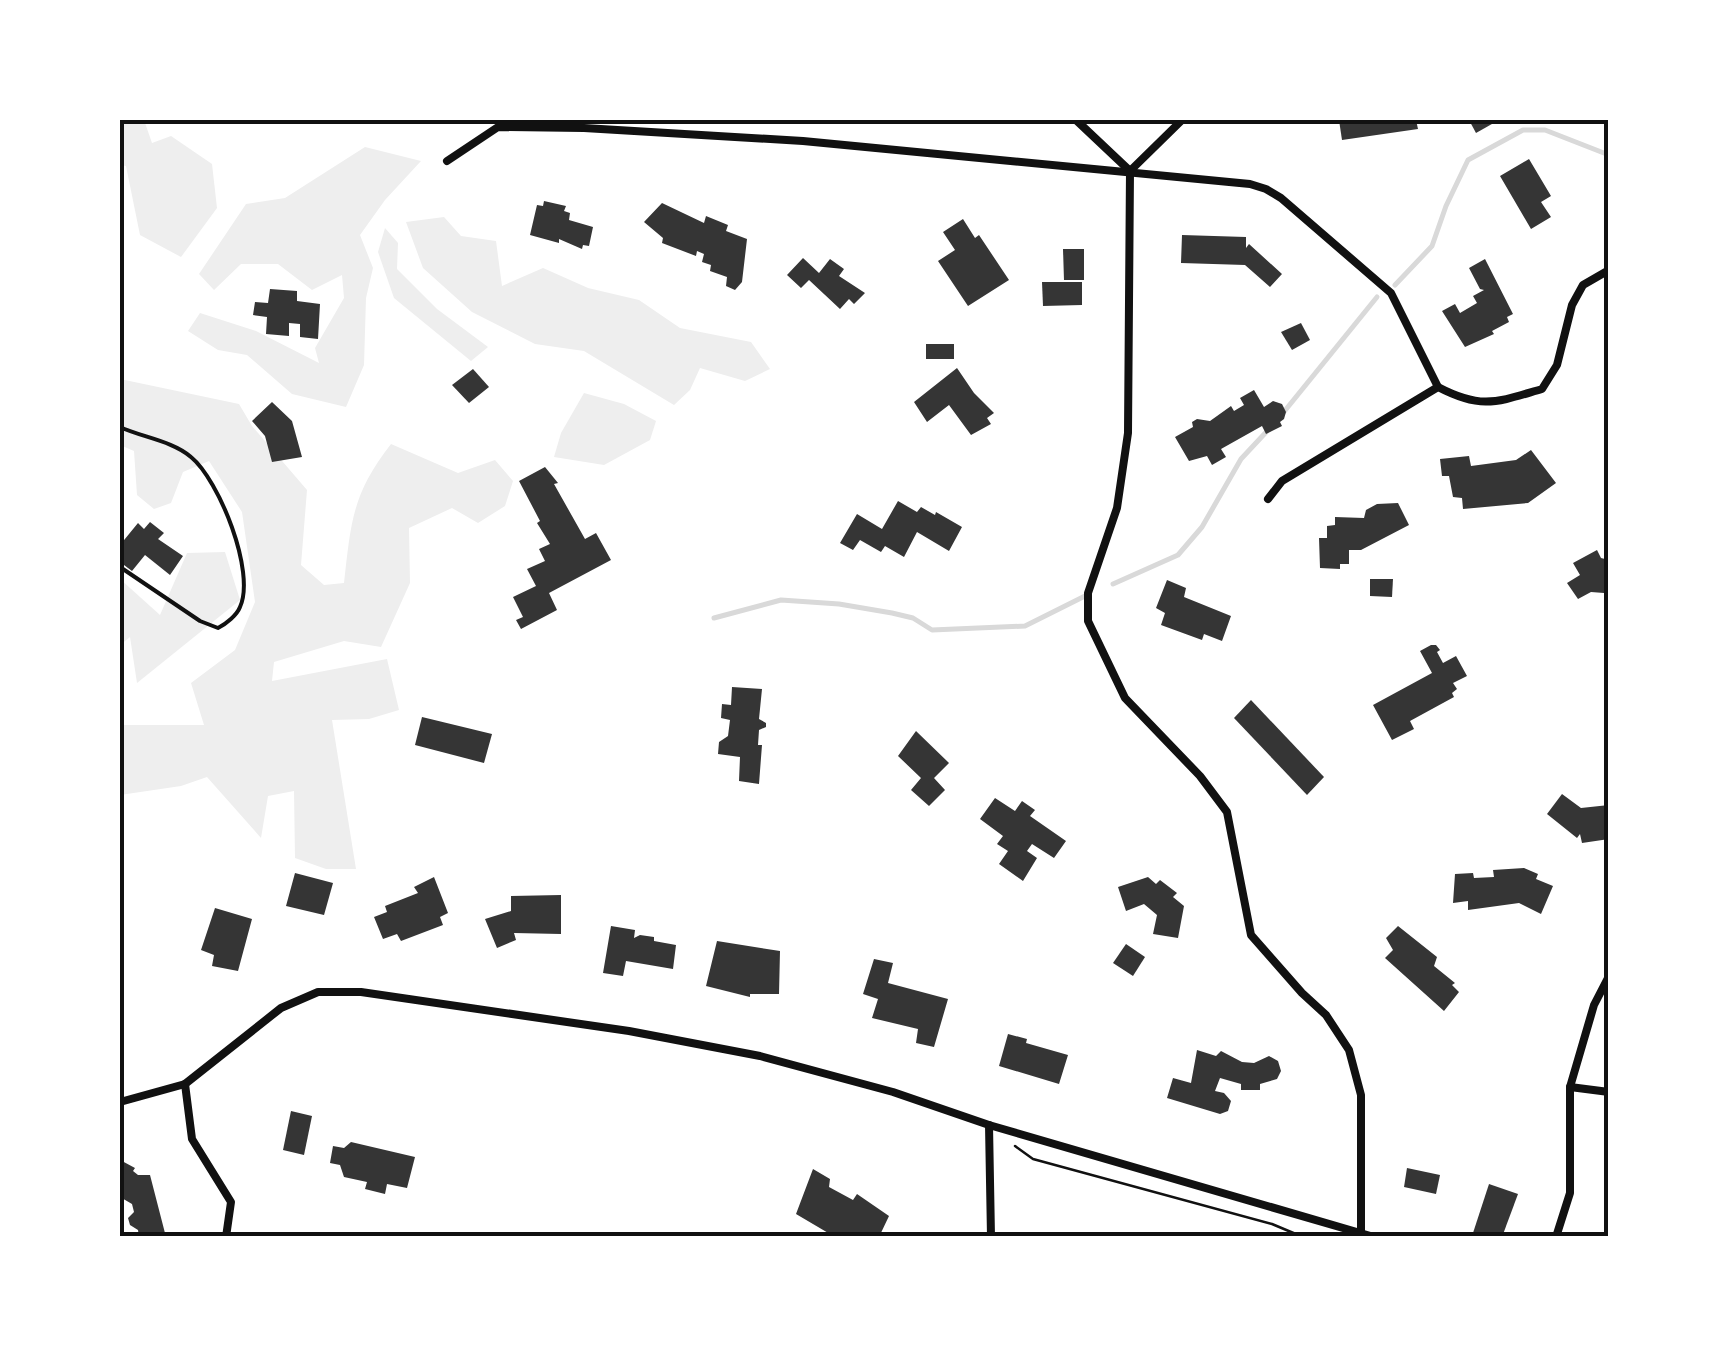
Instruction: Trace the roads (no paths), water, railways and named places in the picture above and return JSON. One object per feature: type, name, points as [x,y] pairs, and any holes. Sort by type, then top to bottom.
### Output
[{"type":"street","points":[[1076,120],[1130,171]]},
{"type":"street","points":[[1182,120],[1130,171],[1128,433],[1117,508],[1088,594],[1088,621],[1125,698],[1200,776],[1227,812],[1251,935],[1326,1015],[1349,1050],[1361,1095],[1361,1235]]},
{"type":"street","points":[[447,161],[498,128],[584,128],[804,141],[1250,184],[1281,198],[1392,294],[1438,387],[1462,400],[1491,404],[1542,389],[1557,365],[1572,305],[1583,284],[1609,270]]},
{"type":"street","points":[[1268,499],[1282,480],[1438,387]]},
{"type":"street","points":[[1556,1237],[1570,1193],[1570,1087],[1594,1005],[1609,976]]},
{"type":"street","points":[[120,1102],[185,1084],[282,1008],[318,992],[361,992],[628,1031],[760,1056],[893,1092],[989,1125],[1374,1237]]},
{"type":"street","points":[[185,1084],[192,1139],[231,1202],[226,1237]]},
{"type":"street","points":[[1570,1087],[1609,1092]]},
{"type":"street","points":[[989,1125],[991,1237]]},
{"type":"lane","points":[[120,426],[191,456],[210,480],[240,552],[244,584],[240,608],[218,628],[200,621],[120,566]]},
{"type":"waterway","points":[[1395,285],[1432,246],[1468,160],[1523,130],[1545,130],[1609,155]]},
{"type":"waterway","points":[[1283,413],[1377,297]]},
{"type":"waterway","points":[[1113,584],[1178,555],[1202,527],[1241,459],[1269,429]]},
{"type":"waterway","points":[[714,618],[781,600],[892,613],[913,618],[932,630],[1025,626],[1085,596]]}]
